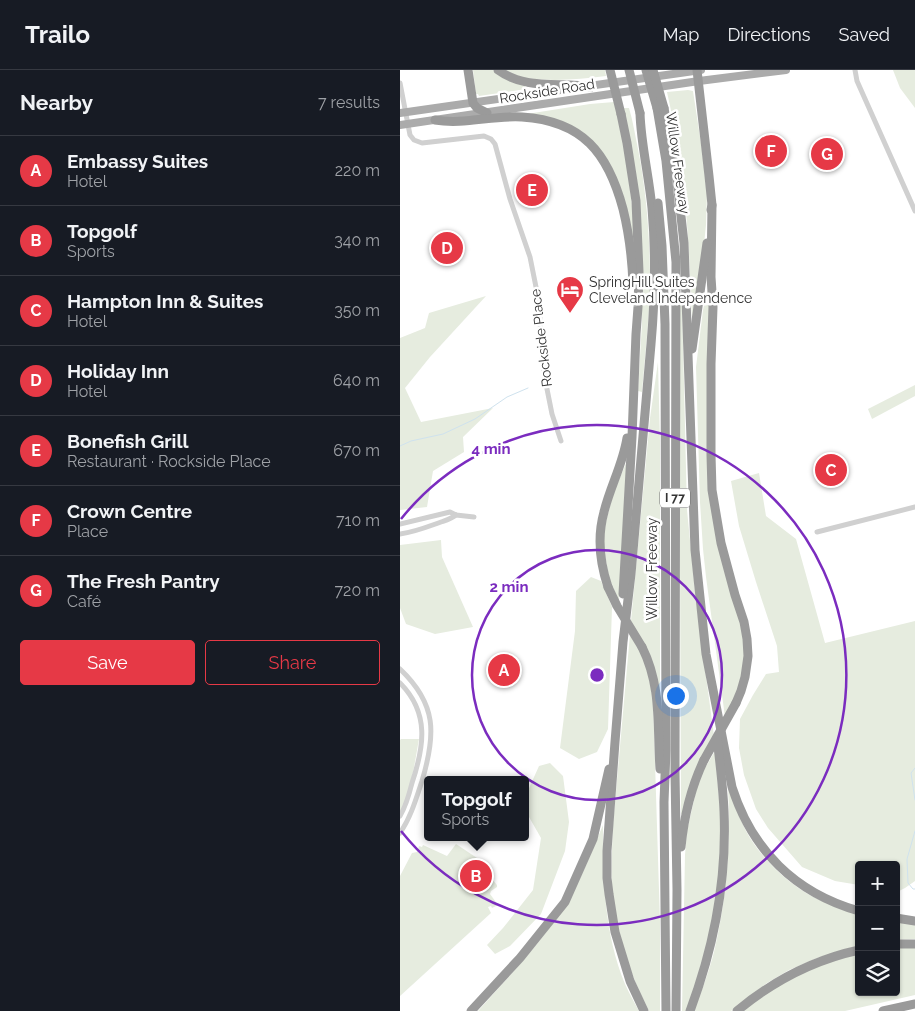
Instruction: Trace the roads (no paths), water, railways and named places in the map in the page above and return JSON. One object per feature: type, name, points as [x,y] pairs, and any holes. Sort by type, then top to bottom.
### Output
[{"type":"highway","points":[[468,70],[473,103],[477,108],[488,113]]},
{"type":"highway","points":[[498,70],[516,80],[542,85],[591,87]]},
{"type":"highway","points":[[610,70],[622,114],[638,226],[639,291],[622,618],[623,642]]},
{"type":"highway","name":"Willow Freeway","points":[[629,70],[647,136],[654,174],[660,226],[665,324],[666,750],[664,802],[666,1011]]},
{"type":"highway","name":"Willow Freeway","points":[[646,70],[660,108],[676,262],[676,1011]]},
{"type":"highway","points":[[653,70],[677,181],[684,243],[695,550],[706,654],[732,787],[753,834],[770,857],[805,888],[855,910]]},
{"type":"highway","points":[[677,890],[681,844],[690,795],[704,760],[736,703],[745,676],[748,656],[744,622],[721,543],[712,490],[712,205],[697,70]]},
{"type":"highway","points":[[640,113],[652,208],[655,289],[652,344],[623,642],[607,878],[615,932],[630,981],[644,1011]]},
{"type":"highway","points":[[435,120],[451,122],[507,117],[553,122],[582,137],[602,156],[612,176],[626,220],[633,266],[636,334]]},
{"type":"highway","points":[[690,402],[693,344],[712,205]]},
{"type":"highway","points":[[632,406],[625,449],[604,511],[599,538],[604,575],[608,588],[650,664],[656,691],[659,755],[664,802]]},
{"type":"highway","points":[[690,1011],[715,926],[723,865],[723,788],[712,684]]},
{"type":"highway","points":[[471,1011],[520,958],[565,902],[593,839],[615,742]]},
{"type":"highway","points":[[900,919],[915,921]]},
{"type":"highway","points":[[900,944],[915,944]]},
{"type":"highway","points":[[737,1011],[765,990],[800,969],[855,951]]},
{"type":"highway","points":[[883,1011],[915,1004]]},
{"type":"main road","name":"Rockside Road","points":[[403,113],[701,70]]},
{"type":"main road","name":"Rockside Road","points":[[404,124],[786,70]]},
{"type":"street","points":[[855,70],[857,81],[915,211]]},
{"type":"street","name":"Rockside Place","points":[[400,83],[404,124],[414,140],[422,143],[484,136],[491,139],[495,144],[510,199],[530,257],[539,302],[542,359],[546,384],[552,414],[561,441]]},
{"type":"street","points":[[817,532],[915,507]]},
{"type":"street","points":[[400,524],[450,512],[456,515],[474,517]]},
{"type":"street","points":[[400,534],[423,529],[456,515]]},
{"type":"street","points":[[420,520],[423,529]]},
{"type":"street","points":[[400,669],[422,695],[429,712],[431,744],[428,761],[411,814],[400,833]]},
{"type":"street","points":[[400,682],[410,694],[422,722],[422,742],[419,759],[405,806],[400,816]]},
{"type":"street","points":[[419,759],[428,761]]},
{"type":"waterway","points":[[400,446],[411,441],[443,434],[475,419],[507,397],[528,388]]},
{"type":"waterway","points":[[915,768],[911,773],[915,800]]},
{"type":"waterway","points":[[915,831],[907,859],[908,883],[915,889]]},
{"type":"place","name":"Crown Centre","points":[[771,151]]},
{"type":"place","name":"The Fresh Pantry","points":[[827,154]]},
{"type":"place","name":"Bonefish Grill","points":[[532,190]]},
{"type":"place","name":"Holiday Inn","points":[[447,248]]},
{"type":"place","name":"SpringHill Suites Cleveland Independence","points":[[570,314]]},
{"type":"place","name":"Hampton Inn & Suites","points":[[831,470]]},
{"type":"place","name":"Embassy Suites","points":[[504,670]]},
{"type":"place","name":"Topgolf","points":[[476,876]]}]
